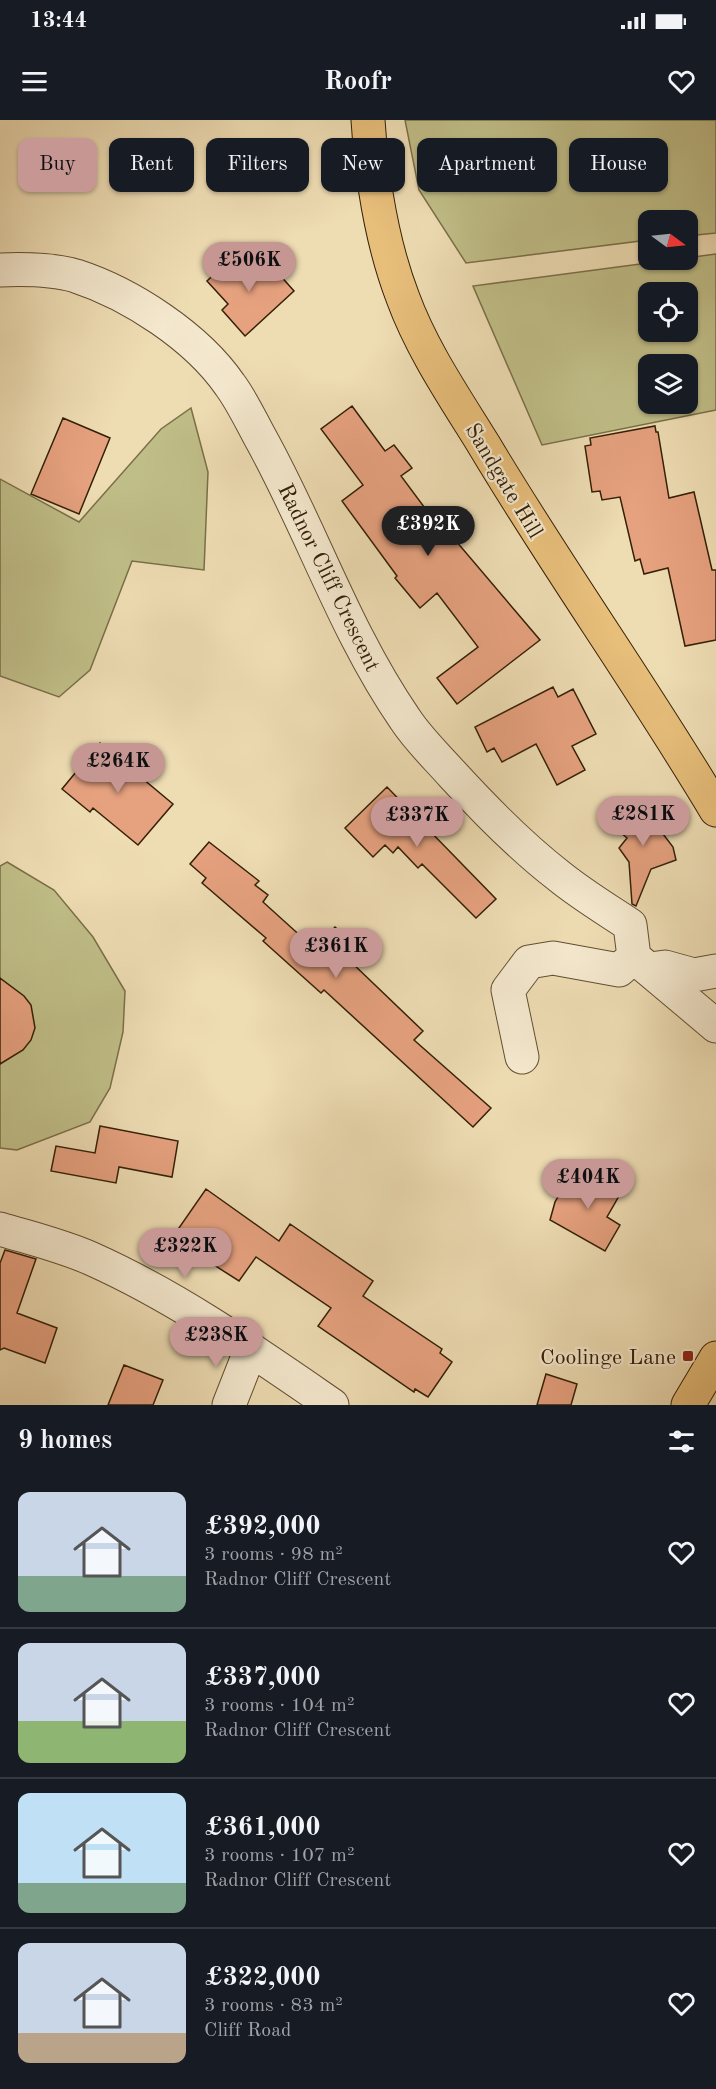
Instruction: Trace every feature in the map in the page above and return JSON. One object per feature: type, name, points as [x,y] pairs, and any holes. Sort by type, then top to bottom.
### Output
[{"type":"highway","name":"Sandgate Hill","points":[[368,120],[372,174],[382,224],[403,298],[428,351],[524,512],[716,810]]},
{"type":"highway","points":[[688,1405],[716,1358]]},
{"type":"street","name":"Radnor Cliff Crescent","points":[[0,270],[30,269],[74,275],[114,291],[151,314],[201,351],[231,385],[292,496],[351,629],[379,679],[407,722],[476,800],[517,840],[559,877],[630,925],[642,963]]},
{"type":"street","points":[[522,1057],[508,990],[529,962],[553,958],[619,970],[642,963],[694,975],[716,971]]},
{"type":"street","points":[[642,963],[661,982],[716,1026]]},
{"type":"street","points":[[0,1229],[91,1258],[180,1305],[332,1405]]},
{"type":"street","points":[[229,1405],[250,1349]]},
{"type":"shaded area","points":[[405,120],[716,120],[716,233],[698,235],[698,210],[638,210],[638,241],[466,263],[420,192],[557,192],[557,138],[417,138],[417,180]]},
{"type":"shaded area","points":[[716,254],[716,410],[698,414],[698,354],[638,354],[638,414],[696,414],[542,445],[473,286],[638,264],[638,270],[698,270],[698,256]]},
{"type":"shaded area","points":[[191,408],[208,472],[204,570],[132,561],[90,670],[59,697],[0,676],[0,479],[79,522],[161,429]]},
{"type":"shaded area","points":[[7,862],[54,890],[93,937],[125,991],[123,1032],[110,1088],[90,1122],[17,1150],[0,1148],[0,866]]},
{"type":"building","points":[[236,253],[258,277],[271,265],[294,291],[245,336],[222,310],[228,304],[207,281]]},
{"type":"building","points":[[352,406],[385,451],[394,445],[412,468],[401,476],[436,523],[439,521],[540,640],[457,704],[437,678],[478,647],[437,593],[420,608],[395,578],[397,576],[342,501],[363,485],[321,429]]},
{"type":"building","points":[[63,418],[110,438],[79,514],[31,494]]},
{"type":"building","points":[[655,426],[669,498],[694,492],[712,570],[716,570],[716,640],[685,646],[668,568],[644,574],[640,559],[635,561],[620,497],[602,500],[600,491],[592,492],[585,446],[591,445],[590,438]]},
{"type":"building","points":[[553,687],[558,697],[573,689],[596,734],[572,746],[585,770],[557,785],[536,744],[502,762],[494,748],[487,752],[475,727]]},
{"type":"building","points":[[100,743],[173,804],[138,845],[93,808],[90,812],[62,789]]},
{"type":"building","points":[[387,787],[496,899],[476,918],[422,864],[418,868],[398,847],[393,853],[385,845],[373,857],[345,828]]},
{"type":"building","points":[[638,801],[673,847],[676,860],[651,869],[636,906],[632,904],[629,862],[619,848],[627,838],[613,826]]},
{"type":"building","points":[[209,842],[259,881],[255,885],[268,895],[263,902],[315,949],[335,927],[360,950],[350,961],[423,1031],[414,1040],[491,1108],[473,1127],[324,990],[321,993],[263,941],[266,938],[202,883],[206,878],[190,864]]},
{"type":"building","points":[[0,978],[24,996],[31,1005],[35,1028],[31,1040],[23,1050],[0,1064]]},
{"type":"building","points":[[100,1126],[178,1141],[172,1177],[119,1167],[116,1183],[51,1171],[56,1146],[95,1153]]},
{"type":"building","points":[[595,1173],[623,1189],[607,1217],[620,1225],[605,1251],[550,1220],[555,1202],[567,1181],[581,1189],[589,1175],[592,1177]]},
{"type":"building","points":[[206,1189],[279,1241],[290,1224],[373,1281],[363,1296],[442,1349],[440,1353],[452,1362],[428,1397],[415,1389],[414,1392],[318,1326],[331,1308],[256,1257],[239,1281],[172,1238]]},
{"type":"building","points":[[5,1250],[36,1259],[17,1313],[57,1328],[45,1363],[4,1348],[0,1350],[0,1263]]},
{"type":"building","points":[[124,1365],[163,1380],[153,1405],[108,1405]]},
{"type":"building","points":[[546,1374],[577,1384],[571,1405],[537,1405]]},
{"type":"place","name":"Coolinge Lane","points":[[688,1356]]}]
